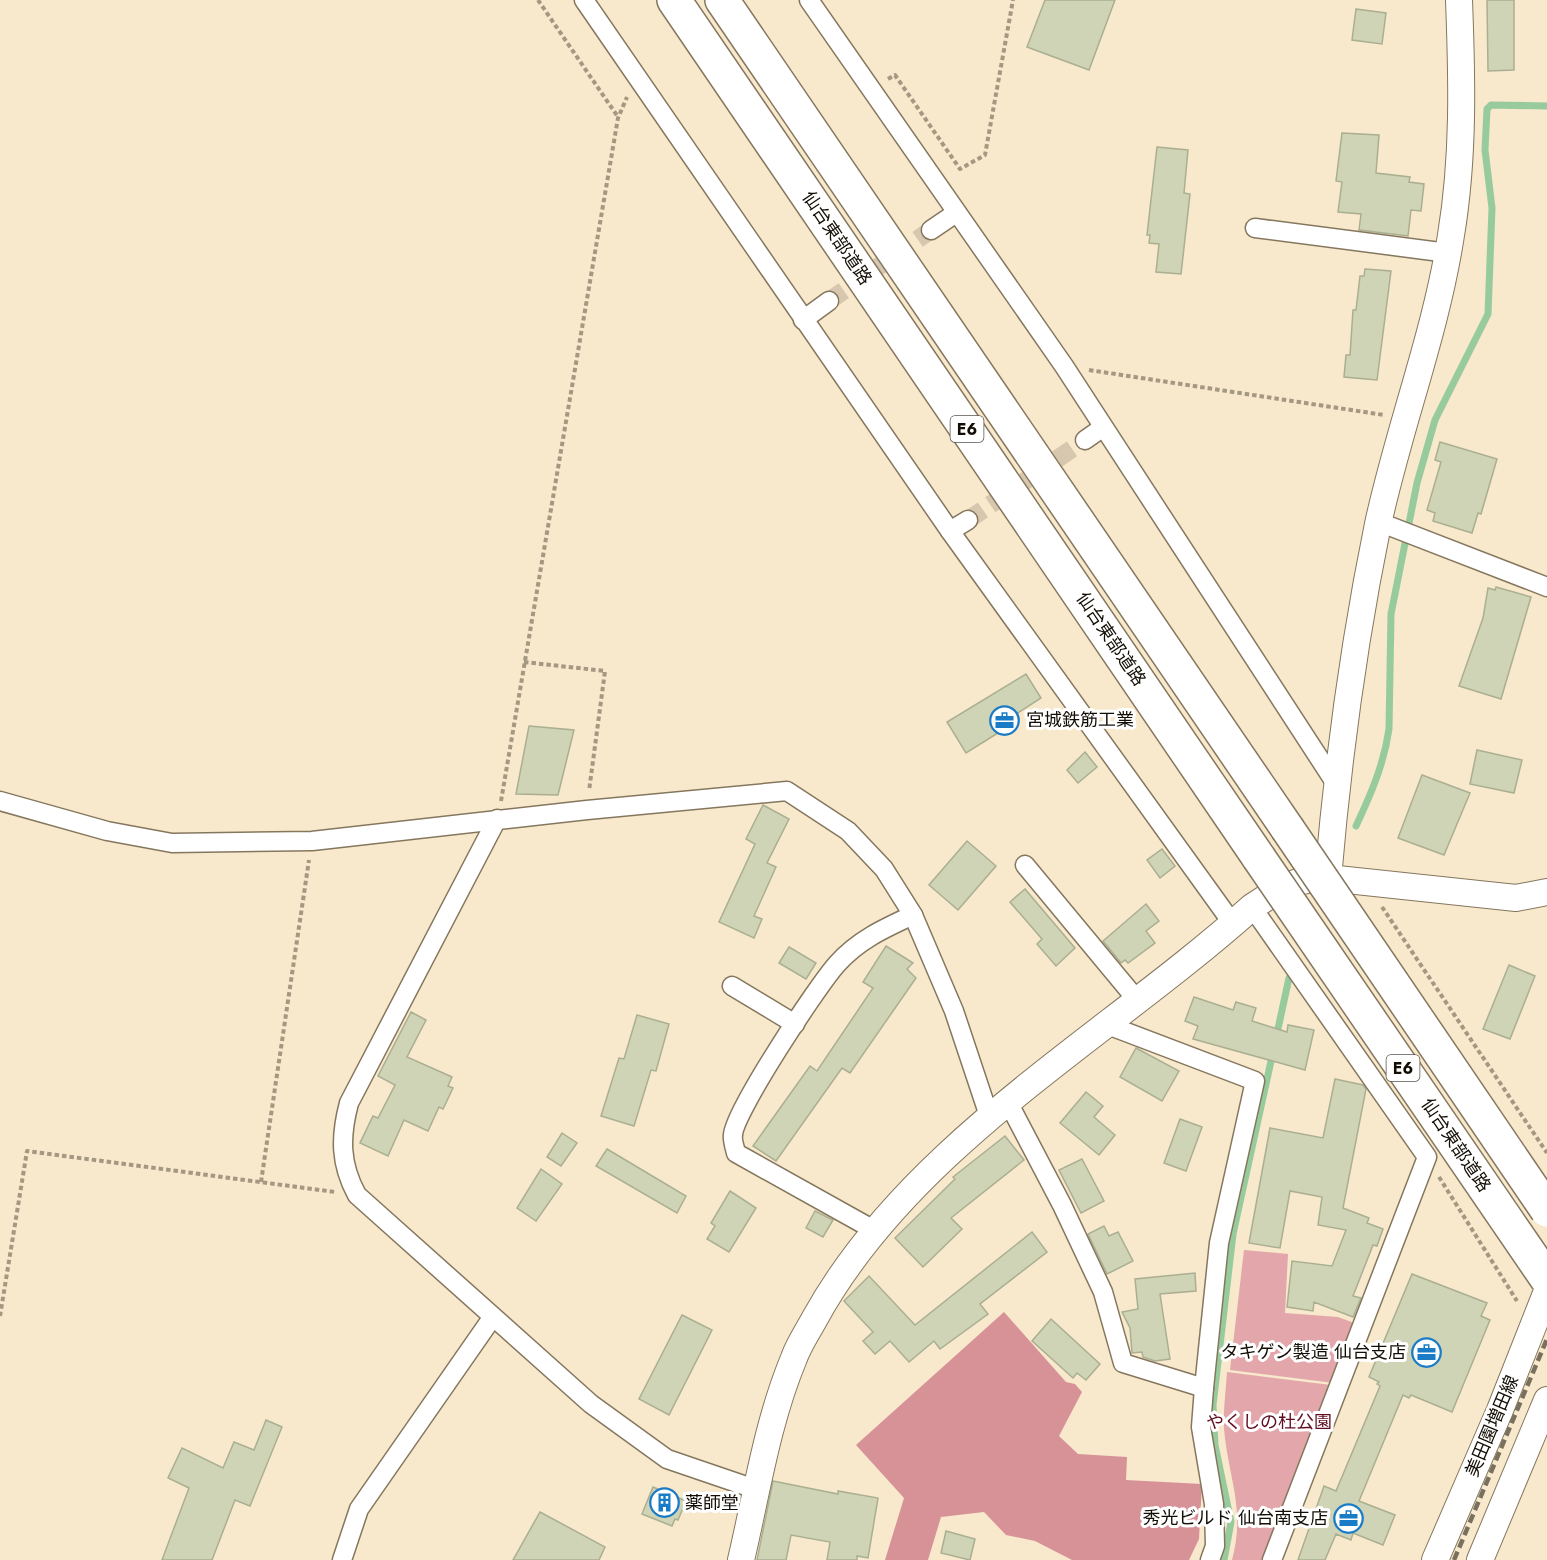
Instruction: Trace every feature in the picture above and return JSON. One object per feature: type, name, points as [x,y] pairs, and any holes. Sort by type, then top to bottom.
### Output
[{"type":"highway","name":"仙台東部道路","points":[[674,0],[1547,1279]]},
{"type":"highway","name":"E6","points":[[722,0],[1547,1210]]},
{"type":"street","points":[[584,0],[950,531],[1233,924]]},
{"type":"street","points":[[809,0],[1064,366],[1102,428],[1338,787]]},
{"type":"street","points":[[1328,878],[1353,662],[1387,525],[1407,418],[1448,254],[1461,147],[1459,0]]},
{"type":"street","points":[[931,230],[957,213]]},
{"type":"street","points":[[1255,228],[1448,254]]},
{"type":"street","points":[[803,320],[829,301]]},
{"type":"street","points":[[1085,440],[1102,428]]},
{"type":"street","points":[[950,531],[968,520]]},
{"type":"street","points":[[1387,525],[1547,587]]},
{"type":"street","points":[[0,801],[107,831],[172,843],[312,841],[498,819],[787,791],[848,831],[884,869],[913,915],[999,1111],[1062,1205],[1103,1293],[1123,1363],[1204,1388]]},
{"type":"street","points":[[498,819],[349,1103],[343,1131],[342,1154],[357,1195],[492,1318],[591,1404],[667,1459],[755,1489]]},
{"type":"street","points":[[1025,865],[1137,1000]]},
{"type":"street","points":[[741,1560],[755,1489],[774,1414],[794,1356],[830,1292],[874,1230],[929,1173],[999,1111],[1252,907],[1286,884],[1306,879],[1328,878],[1516,898],[1547,892]]},
{"type":"street","points":[[1252,907],[1427,1157],[1272,1560]]},
{"type":"street","points":[[874,1230],[736,1153],[732,1135],[744,1106],[795,1024],[837,963],[873,933],[913,915]]},
{"type":"street","points":[[732,986],[795,1024]]},
{"type":"street","points":[[1106,1024],[1255,1081],[1219,1243],[1204,1388],[1201,1427],[1214,1504],[1215,1546],[1210,1560]]},
{"type":"street","name":"美田園増田線","points":[[1435,1560],[1500,1410],[1547,1292]]},
{"type":"street","points":[[342,1560],[359,1509],[492,1318]]},
{"type":"street","points":[[1480,1560],[1547,1400]]},
{"type":"path","points":[[538,0],[618,118]]},
{"type":"path","points":[[871,92],[895,75],[960,169],[985,154],[1013,0]]},
{"type":"path","points":[[498,819],[618,118],[635,75]]},
{"type":"path","points":[[1064,366],[1407,418]]},
{"type":"path","points":[[524,662],[605,671],[587,810]]},
{"type":"path","points":[[261,1182],[312,841]]},
{"type":"path","points":[[1365,883],[1547,1153]]},
{"type":"path","points":[[0,1316],[27,1151],[357,1195]]},
{"type":"path","points":[[1427,1157],[1517,1301]]},
{"type":"green space","points":[[1244,1250],[1288,1254],[1285,1313],[1338,1317],[1357,1324],[1334,1383],[1230,1370]]},
{"type":"green space","name":"やくしの杜公園","points":[[1227,1372],[1331,1385],[1264,1560],[1232,1560],[1236,1541],[1237,1509],[1224,1428]]},
{"type":"shaded area","points":[[1004,1312],[1066,1382],[1075,1384],[1082,1392],[1059,1436],[1078,1454],[1127,1457],[1126,1480],[1202,1484],[1199,1539],[1189,1560],[1072,1560],[1035,1541],[1006,1535],[984,1512],[941,1517],[928,1560],[885,1560],[904,1498],[856,1445]]},
{"type":"building","points":[[1045,0],[1115,0],[1089,70],[1027,47]]},
{"type":"building","points":[[1487,0],[1514,0],[1514,70],[1488,71]]},
{"type":"building","points":[[1356,9],[1386,13],[1382,44],[1352,40]]},
{"type":"building","points":[[1342,133],[1379,135],[1376,173],[1410,177],[1409,182],[1424,184],[1421,211],[1411,210],[1408,236],[1359,230],[1361,214],[1338,212],[1342,182],[1336,181]]},
{"type":"building","points":[[1157,147],[1188,150],[1184,193],[1190,194],[1181,274],[1156,272],[1159,244],[1149,243],[1150,235],[1147,235]]},
{"type":"building","points":[[1365,269],[1391,271],[1377,380],[1344,377],[1346,355],[1350,355],[1353,310],[1356,310],[1360,276],[1364,276]]},
{"type":"building","points":[[1440,442],[1497,459],[1481,514],[1478,513],[1472,533],[1433,521],[1435,513],[1427,510],[1441,462],[1435,460]]},
{"type":"building","points":[[1496,587],[1531,597],[1501,699],[1459,686],[1483,618],[1488,588],[1495,590]]},
{"type":"building","points":[[1026,674],[1041,698],[1002,723],[1006,728],[966,753],[947,722]]},
{"type":"building","points":[[529,726],[574,730],[558,795],[516,794]]},
{"type":"building","points":[[1477,750],[1522,760],[1514,793],[1470,784]]},
{"type":"building","points":[[1085,752],[1097,767],[1078,783],[1067,770]]},
{"type":"building","points":[[1422,775],[1470,793],[1444,855],[1398,838]]},
{"type":"building","points":[[763,805],[789,819],[767,863],[776,867],[754,916],[762,919],[754,938],[719,922],[755,844],[746,839]]},
{"type":"building","points":[[967,841],[996,866],[958,910],[929,885]]},
{"type":"building","points":[[1162,849],[1175,866],[1160,878],[1147,860]]},
{"type":"building","points":[[1025,889],[1075,948],[1056,966],[1037,944],[1042,939],[1010,902]]},
{"type":"building","points":[[1146,904],[1159,921],[1146,931],[1155,943],[1128,963],[1125,960],[1121,963],[1103,941]]},
{"type":"building","points":[[886,946],[913,963],[907,969],[916,978],[850,1073],[842,1068],[776,1161],[753,1146],[810,1066],[817,1071],[873,988],[863,982]]},
{"type":"building","points":[[789,947],[816,963],[806,979],[779,963]]},
{"type":"building","points":[[1509,965],[1535,976],[1510,1039],[1483,1029]]},
{"type":"building","points":[[1194,997],[1233,1010],[1236,1002],[1256,1008],[1252,1021],[1287,1032],[1288,1025],[1314,1030],[1305,1070],[1193,1039],[1198,1026],[1185,1021]]},
{"type":"building","points":[[411,1012],[426,1020],[407,1057],[452,1077],[448,1086],[453,1088],[443,1109],[439,1107],[428,1131],[404,1120],[388,1156],[360,1143],[373,1116],[378,1118],[395,1085],[378,1076]]},
{"type":"building","points":[[637,1015],[669,1024],[656,1071],[651,1070],[634,1126],[601,1116],[619,1058],[624,1059]]},
{"type":"building","points":[[1136,1048],[1179,1071],[1162,1101],[1120,1077]]},
{"type":"building","points":[[1335,1079],[1363,1085],[1366,1089],[1343,1208],[1369,1218],[1367,1223],[1383,1229],[1377,1246],[1373,1245],[1353,1296],[1361,1298],[1353,1317],[1314,1302],[1313,1311],[1287,1307],[1292,1261],[1332,1266],[1346,1230],[1318,1225],[1322,1197],[1290,1191],[1280,1248],[1249,1243],[1270,1128],[1323,1138]]},
{"type":"building","points":[[1086,1092],[1103,1106],[1094,1117],[1115,1135],[1099,1155],[1060,1123]]},
{"type":"building","points":[[1180,1119],[1202,1127],[1186,1171],[1164,1163]]},
{"type":"building","points":[[562,1133],[577,1143],[561,1166],[547,1157]]},
{"type":"building","points":[[1005,1136],[1024,1160],[951,1218],[962,1229],[923,1267],[895,1238],[955,1179],[953,1177]]},
{"type":"building","points":[[607,1149],[686,1196],[677,1213],[596,1166]]},
{"type":"building","points":[[1082,1159],[1104,1201],[1081,1213],[1059,1170]]},
{"type":"building","points":[[541,1169],[562,1184],[536,1221],[517,1208]]},
{"type":"building","points":[[730,1191],[756,1208],[729,1252],[707,1239],[715,1226],[711,1223]]},
{"type":"building","points":[[815,1211],[833,1220],[823,1237],[806,1228]]},
{"type":"building","points":[[1104,1226],[1109,1236],[1118,1232],[1133,1261],[1107,1274],[1088,1234]]},
{"type":"building","points":[[1032,1232],[1047,1252],[980,1304],[988,1314],[940,1349],[934,1341],[909,1362],[890,1341],[875,1354],[863,1341],[873,1332],[844,1301],[869,1276],[915,1325]]},
{"type":"building","points":[[1195,1273],[1196,1291],[1160,1294],[1170,1359],[1155,1361],[1143,1357],[1142,1352],[1132,1353],[1130,1328],[1122,1312],[1138,1309],[1135,1279]]},
{"type":"building","points":[[1412,1274],[1487,1303],[1481,1316],[1490,1320],[1452,1412],[1411,1395],[1409,1398],[1403,1395],[1359,1501],[1395,1515],[1383,1545],[1353,1533],[1351,1540],[1336,1534],[1325,1560],[1298,1560],[1324,1486],[1336,1491],[1380,1386],[1377,1384],[1379,1382],[1369,1377]]},
{"type":"building","points":[[682,1315],[712,1330],[669,1415],[639,1399]]},
{"type":"building","points":[[1051,1319],[1100,1364],[1086,1380],[1077,1373],[1073,1378],[1032,1341]]},
{"type":"building","points":[[266,1420],[282,1427],[250,1506],[235,1500],[212,1560],[162,1560],[189,1488],[168,1478],[182,1448],[223,1468],[234,1442],[254,1450]]},
{"type":"building","points":[[773,1481],[838,1494],[838,1491],[878,1498],[868,1558],[857,1556],[857,1560],[827,1560],[830,1542],[791,1535],[786,1560],[757,1560]]},
{"type":"building","name":"薬師堂","points":[[653,1487],[686,1501],[678,1520],[675,1519],[672,1526],[642,1514]]},
{"type":"building","points":[[540,1512],[605,1547],[599,1560],[513,1560]]},
{"type":"building","points":[[946,1531],[975,1539],[970,1560],[941,1553]]},
{"type":"waterway","points":[[1356,826],[1376,779],[1387,742],[1391,614],[1417,483],[1435,420],[1488,314],[1492,208],[1485,150],[1487,109],[1491,105],[1547,106]]},
{"type":"waterway","points":[[1276,1038],[1289,978]]},
{"type":"waterway","points":[[1224,1560],[1231,1522],[1215,1445],[1213,1405],[1233,1234],[1273,1052]]},
{"type":"tunnel","points":[[829,301],[931,230]]},
{"type":"tunnel","points":[[968,520],[1085,440]]},
{"type":"railway","points":[[1454,1560],[1547,1339]]},
{"type":"place","name":"宮城鉄筋工業","points":[[1005,720]]},
{"type":"place","name":"タキゲン製造 仙台支店","points":[[1427,1352]]},
{"type":"place","name":"薬師堂","points":[[664,1503]]},
{"type":"place","name":"秀光ビルド 仙台南支店","points":[[1349,1518]]}]
